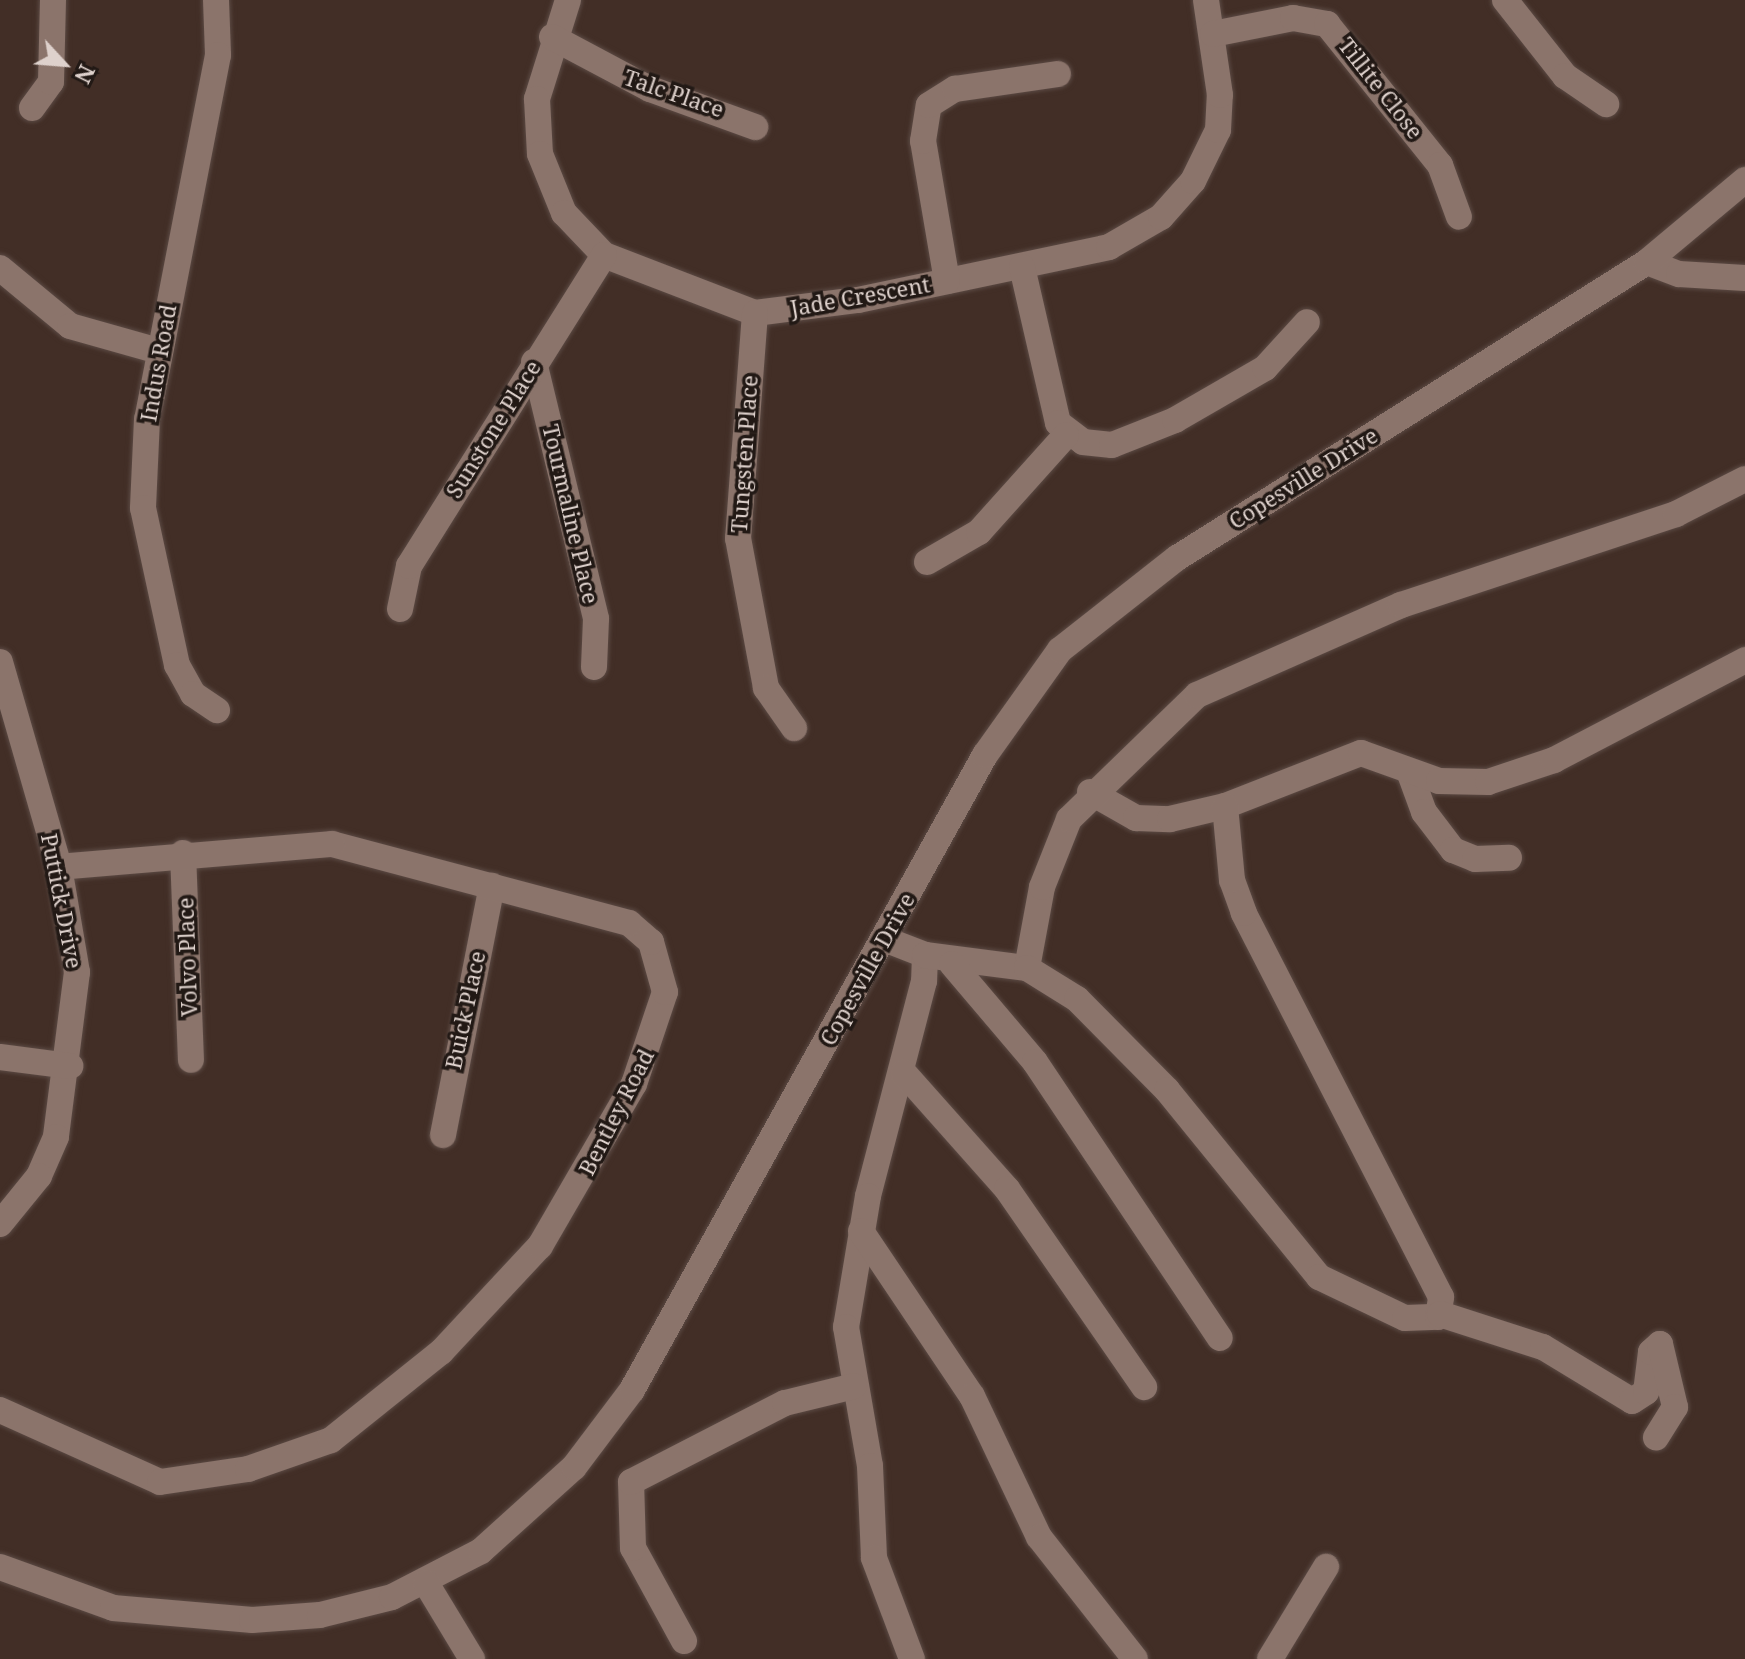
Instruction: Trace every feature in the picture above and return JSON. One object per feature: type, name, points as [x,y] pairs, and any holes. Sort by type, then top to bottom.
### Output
[{"type":"street","points":[[32,108],[51,82],[53,0]]},
{"type":"street","name":"Indus Road","points":[[216,0],[210,102],[159,351],[143,459],[146,542],[184,683],[217,710]]},
{"type":"street","points":[[568,0],[552,37],[537,99],[540,154],[564,213],[604,255],[755,313]]},
{"type":"street","name":"Jade Crescent","points":[[755,313],[947,281],[1109,247],[1178,202],[1218,130],[1213,34],[1206,0]]},
{"type":"street","points":[[1505,0],[1565,76],[1606,104]]},
{"type":"street","name":"Tillite Close","points":[[1213,34],[1293,18],[1327,24],[1440,165],[1459,217]]},
{"type":"street","name":"Talc Place","points":[[552,37],[640,84],[755,127]]},
{"type":"street","points":[[947,281],[923,141],[929,105],[955,89],[1058,74]]},
{"type":"street","name":"Copesville Drive","points":[[0,1567],[113,1608],[206,1619],[320,1615],[426,1583],[502,1534],[600,1436],[1009,717],[1092,621],[1236,520],[1647,262],[1745,180]]},
{"type":"street","name":"Sunstone Place","points":[[400,609],[409,566],[534,362],[604,255]]},
{"type":"street","points":[[1647,262],[1679,274],[1745,278]]},
{"type":"street","points":[[1022,267],[1053,407],[1066,435]]},
{"type":"street","points":[[0,268],[70,326],[159,351]]},
{"type":"street","name":"Tungsten Place","points":[[755,313],[738,538],[766,688],[794,728]]},
{"type":"street","points":[[1066,435],[1112,445],[1175,420],[1265,368],[1307,322]]},
{"type":"street","name":"Tourmaline Place","points":[[534,362],[596,619],[594,667]]},
{"type":"street","points":[[927,562],[979,532],[1066,435]]},
{"type":"street","points":[[1027,968],[1047,873],[1090,792],[1168,718],[1248,668],[1523,560],[1676,514],[1745,479]]},
{"type":"street","points":[[1090,792],[1152,821],[1225,806],[1361,753],[1409,771],[1472,783],[1536,767],[1745,660]]},
{"type":"street","name":"Puttick Drive","points":[[0,662],[59,867],[77,972],[70,1066],[56,1137],[39,1176],[0,1224]]},
{"type":"street","points":[[1409,771],[1424,812],[1453,850],[1475,859],[1509,858]]},
{"type":"street","points":[[1225,806],[1232,880],[1244,913],[1441,1297],[1440,1314]]},
{"type":"street","name":"Bentley Road","points":[[0,1410],[137,1474],[188,1482],[331,1440],[441,1352],[561,1215],[648,1055],[665,992],[651,942],[629,923],[332,844],[183,853],[59,867]]},
{"type":"street","name":"Volvo Place","points":[[183,853],[191,1060]]},
{"type":"street","name":"Buick Place","points":[[443,1135],[492,886]]},
{"type":"street","points":[[884,939],[952,964],[1027,968],[1077,999],[1167,1090],[1319,1277],[1405,1318],[1440,1314],[1543,1347],[1632,1401],[1646,1392],[1651,1352],[1660,1344],[1675,1407],[1656,1437]]},
{"type":"street","points":[[912,1659],[874,1558],[870,1466],[854,1386],[847,1303],[861,1231],[904,1073],[925,955]]},
{"type":"street","points":[[952,964],[1035,1062],[1220,1338]]},
{"type":"street","points":[[0,1057],[70,1066]]},
{"type":"street","points":[[904,1073],[1007,1189],[1144,1387]]},
{"type":"street","points":[[861,1231],[972,1396],[1039,1537],[1135,1659]]},
{"type":"street","points":[[684,1641],[633,1548],[631,1482],[785,1403],[854,1386]]},
{"type":"street","points":[[1270,1659],[1326,1567]]},
{"type":"street","points":[[426,1583],[472,1659]]}]
